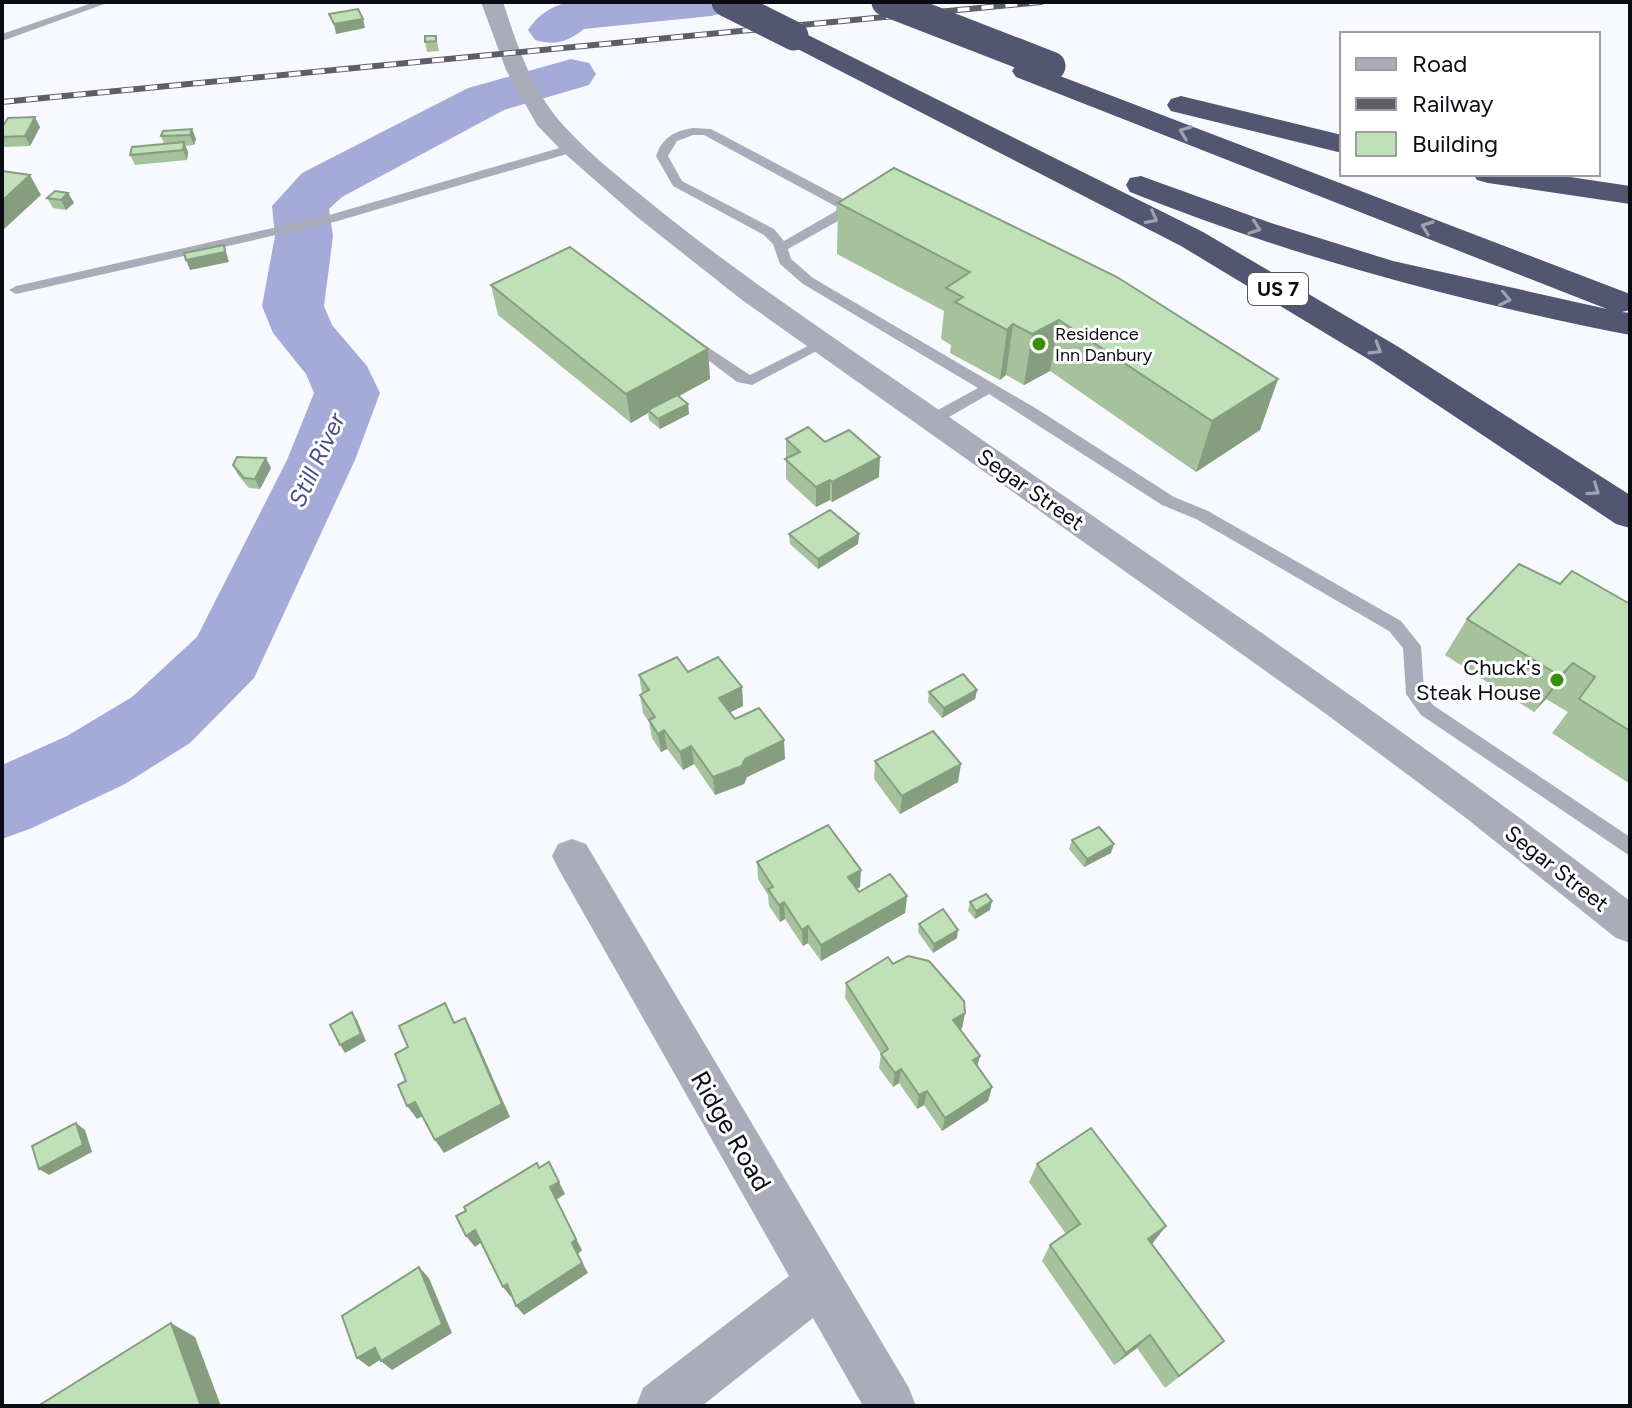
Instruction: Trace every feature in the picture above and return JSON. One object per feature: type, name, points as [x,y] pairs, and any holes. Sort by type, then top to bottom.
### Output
[{"type":"highway","name":"US 7","points":[[726,2],[916,92],[1284,293],[1484,417],[1630,514]]},
{"type":"highway","points":[[871,2],[1630,306]]},
{"type":"highway","points":[[886,2],[1038,68],[1340,144]]},
{"type":"highway","points":[[916,92],[1150,189],[1284,238],[1483,294],[1630,324]]},
{"type":"highway","points":[[1502,176],[1630,195]]},
{"type":"street","name":"Segar Street","points":[[492,2],[517,74],[539,111],[573,148],[668,230],[823,344],[1335,701],[1479,807],[1630,925]]},
{"type":"street","name":"Ridge Road","points":[[572,856],[891,1406]]},
{"type":"street","points":[[661,1406],[819,1283]]},
{"type":"lane","points":[[2,38],[105,2]]},
{"type":"lane","points":[[782,247],[842,213],[844,205],[707,132],[686,132],[669,142],[662,156],[677,183],[769,232],[782,247],[785,261],[808,281],[989,388],[1168,501],[1202,515],[1395,626],[1412,646],[1415,694],[1427,710],[1630,848]]},
{"type":"lane","points":[[16,290],[329,219],[573,148]]},
{"type":"lane","points":[[679,331],[742,379],[752,380],[823,344]]},
{"type":"lane","points":[[932,420],[989,388]]},
{"type":"building","points":[[358,9],[363,19],[334,24],[329,14]]},
{"type":"building","points":[[425,36],[436,36],[436,41],[425,42]]},
{"type":"building","points":[[35,117],[25,136],[2,137],[2,127],[8,118]]},
{"type":"building","points":[[192,129],[190,135],[161,136],[163,131]]},
{"type":"building","points":[[184,142],[183,150],[130,155],[132,147]]},
{"type":"building","points":[[894,168],[1117,277],[1278,379],[1212,421],[1059,320],[1032,334],[1013,324],[1007,330],[955,302],[963,297],[946,288],[970,272],[838,203]]},
{"type":"building","points":[[2,171],[30,175],[2,201]]},
{"type":"building","points":[[55,191],[68,193],[61,200],[47,198]]},
{"type":"building","points":[[224,245],[225,252],[186,260],[184,253]]},
{"type":"building","points":[[570,247],[708,349],[626,394],[491,285]]},
{"type":"building","points":[[677,395],[688,404],[658,419],[648,410]]},
{"type":"building","points":[[808,427],[825,442],[849,430],[880,457],[816,487],[785,459],[800,452],[786,439]]},
{"type":"building","points":[[237,457],[266,458],[255,479],[244,478],[233,465]]},
{"type":"building","points":[[830,510],[859,534],[818,559],[789,534]]},
{"type":"building","points":[[1519,564],[1560,584],[1572,571],[1630,604],[1630,731],[1579,699],[1595,677],[1573,663],[1560,676],[1467,619]]},
{"type":"building","points":[[677,657],[688,672],[718,657],[742,687],[719,698],[735,719],[759,708],[784,740],[745,759],[742,766],[713,777],[691,746],[680,752],[664,730],[658,734],[649,720],[655,717],[640,695],[649,690],[639,675]]},
{"type":"building","points":[[963,674],[977,690],[944,708],[929,692]]},
{"type":"building","points":[[933,731],[961,764],[902,796],[875,761]]},
{"type":"building","points":[[828,825],[861,870],[848,877],[859,892],[890,874],[907,896],[821,945],[808,926],[802,930],[784,902],[779,905],[768,889],[773,887],[757,862]]},
{"type":"building","points":[[1099,827],[1114,844],[1087,859],[1072,840]]},
{"type":"building","points":[[986,894],[992,901],[976,911],[970,902]]},
{"type":"building","points":[[943,909],[958,930],[934,944],[919,924]]},
{"type":"building","points":[[908,956],[929,961],[964,1001],[965,1013],[953,1020],[980,1056],[973,1060],[992,1087],[945,1118],[927,1091],[919,1095],[901,1069],[895,1073],[881,1054],[888,1049],[846,983],[888,957],[893,964]]},
{"type":"building","points":[[445,1003],[454,1023],[465,1018],[502,1104],[435,1140],[415,1102],[407,1106],[398,1085],[406,1081],[395,1054],[408,1047],[399,1026]]},
{"type":"building","points":[[352,1012],[361,1034],[340,1045],[330,1025]]},
{"type":"building","points":[[76,1123],[83,1145],[39,1169],[32,1146]]},
{"type":"building","points":[[1091,1128],[1166,1226],[1148,1239],[1224,1341],[1179,1376],[1150,1335],[1126,1353],[1050,1245],[1080,1224],[1037,1164]]},
{"type":"building","points":[[549,1162],[559,1182],[550,1187],[576,1239],[572,1243],[582,1263],[516,1306],[507,1284],[503,1287],[475,1230],[466,1236],[456,1216],[466,1211],[464,1207],[537,1163],[539,1168]]},
{"type":"building","points":[[419,1267],[442,1324],[381,1361],[375,1348],[357,1358],[342,1316]]},
{"type":"building","points":[[171,1323],[201,1406],[38,1406]]},
{"type":"waterway","name":"Still River","points":[[552,30],[571,16],[711,2]]},
{"type":"waterway","name":"Still River","points":[[2,803],[96,760],[161,720],[226,657],[321,460],[347,393],[335,366],[304,333],[293,306],[304,236],[300,206],[322,185],[486,99],[571,74]]},
{"type":"railway","points":[[2,102],[1041,2]]},
{"type":"place","name":"Residence Inn Danbury","points":[[1039,344]]},
{"type":"place","name":"Chuck's Steak House","points":[[1557,680]]}]
